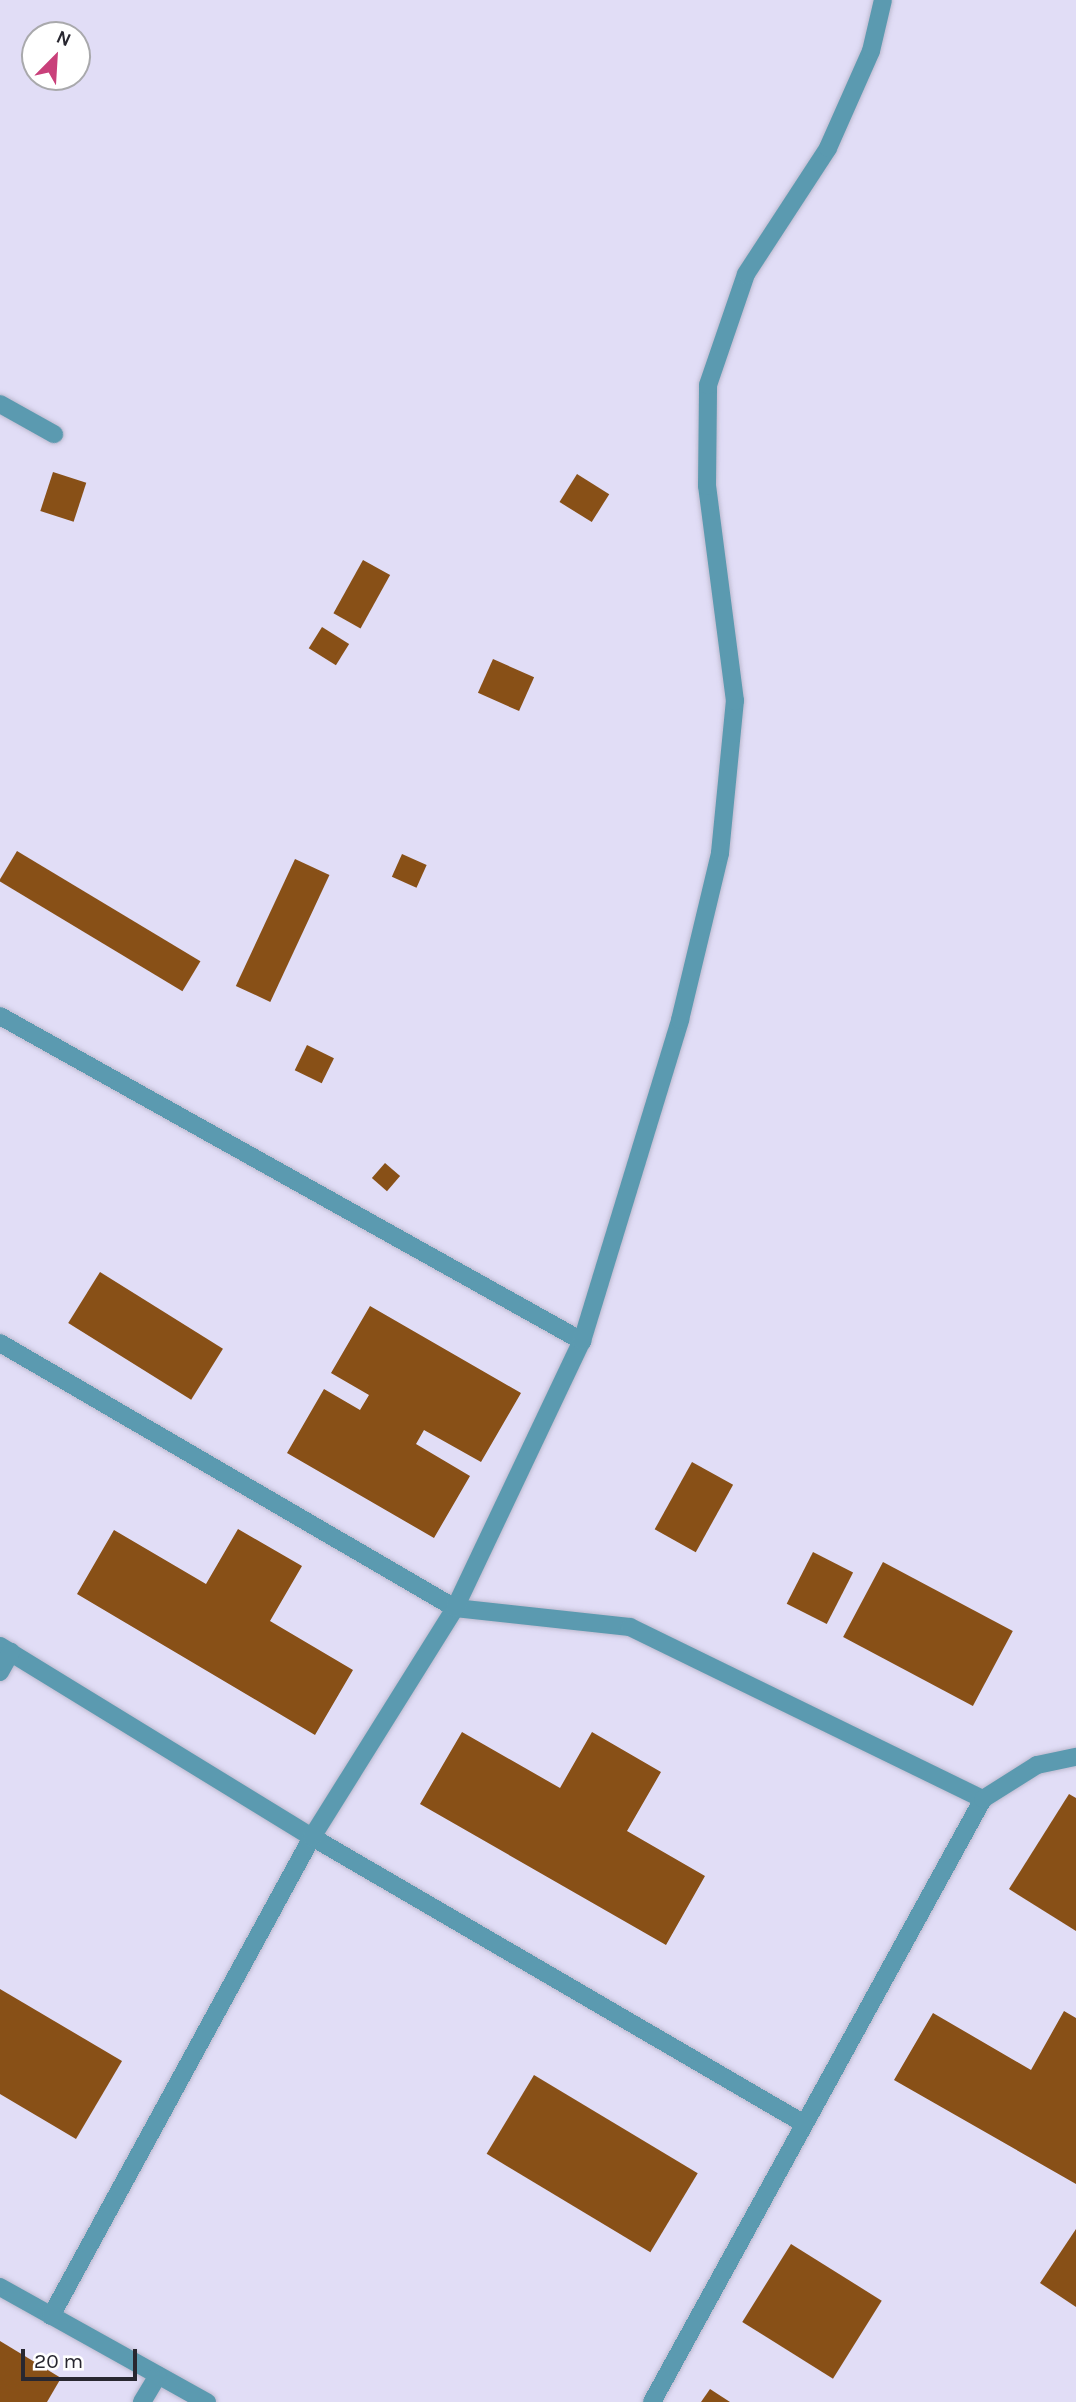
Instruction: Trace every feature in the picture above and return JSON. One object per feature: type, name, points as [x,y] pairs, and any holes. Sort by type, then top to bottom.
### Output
[{"type":"street","points":[[51,2316],[312,1837],[456,1608],[582,1341],[680,1020],[720,853],[735,701],[707,486],[708,385],[746,274],[828,148],[872,51],[883,0]]},
{"type":"street","points":[[0,404],[54,434]]},
{"type":"street","points":[[0,1016],[582,1341]]},
{"type":"street","points":[[0,1343],[456,1608],[630,1627],[983,1799]]},
{"type":"street","points":[[0,1672],[5,1649],[312,1837],[801,2122]]},
{"type":"street","points":[[652,2402],[801,2122],[983,1799],[1037,1765],[1076,1758]]},
{"type":"street","points":[[0,2287],[207,2402]]},
{"type":"street","points":[[142,2402],[158,2375]]},
{"type":"building","points":[[53,472],[86,483],[74,522],[40,511]]},
{"type":"building","points":[[577,474],[609,494],[592,522],[560,502]]},
{"type":"building","points":[[363,560],[390,575],[361,628],[333,613]]},
{"type":"building","points":[[322,627],[349,644],[336,665],[309,648]]},
{"type":"building","points":[[493,659],[534,677],[519,711],[478,693]]},
{"type":"building","points":[[17,851],[200,961],[182,991],[0,882]]},
{"type":"building","points":[[402,854],[427,865],[416,888],[392,877]]},
{"type":"building","points":[[295,859],[329,875],[270,1002],[236,986]]},
{"type":"building","points":[[307,1045],[334,1058],[322,1083],[295,1070]]},
{"type":"building","points":[[385,1163],[400,1176],[387,1191],[372,1178]]},
{"type":"building","points":[[100,1272],[223,1349],[191,1400],[68,1323]]},
{"type":"building","points":[[370,1306],[521,1393],[481,1462],[424,1430],[416,1444],[470,1476],[434,1538],[287,1453],[324,1389],[360,1410],[369,1395],[331,1373]]},
{"type":"building","points":[[692,1462],[733,1485],[696,1552],[655,1529]]},
{"type":"building","points":[[238,1529],[302,1566],[270,1621],[353,1670],[315,1735],[77,1594],[114,1530],[206,1584]]},
{"type":"building","points":[[813,1552],[853,1572],[827,1624],[787,1604]]},
{"type":"building","points":[[883,1562],[1013,1631],[973,1706],[843,1637]]},
{"type":"building","points":[[462,1732],[560,1788],[592,1732],[661,1772],[627,1831],[705,1876],[666,1945],[420,1804]]},
{"type":"building","points":[[1069,1794],[1076,1798],[1076,1931],[1009,1889]]},
{"type":"building","points":[[0,1989],[122,2061],[76,2139],[0,2094]]},
{"type":"building","points":[[1064,2011],[1076,2018],[1076,2184],[894,2080],[933,2013],[1031,2070]]},
{"type":"building","points":[[534,2075],[698,2173],[650,2252],[487,2154]]},
{"type":"building","points":[[1076,2229],[1076,2307],[1040,2283]]},
{"type":"building","points":[[791,2244],[882,2301],[833,2379],[742,2322]]},
{"type":"building","points":[[0,2341],[61,2378],[47,2402],[0,2402]]},
{"type":"building","points":[[710,2389],[730,2402],[701,2402]]}]
